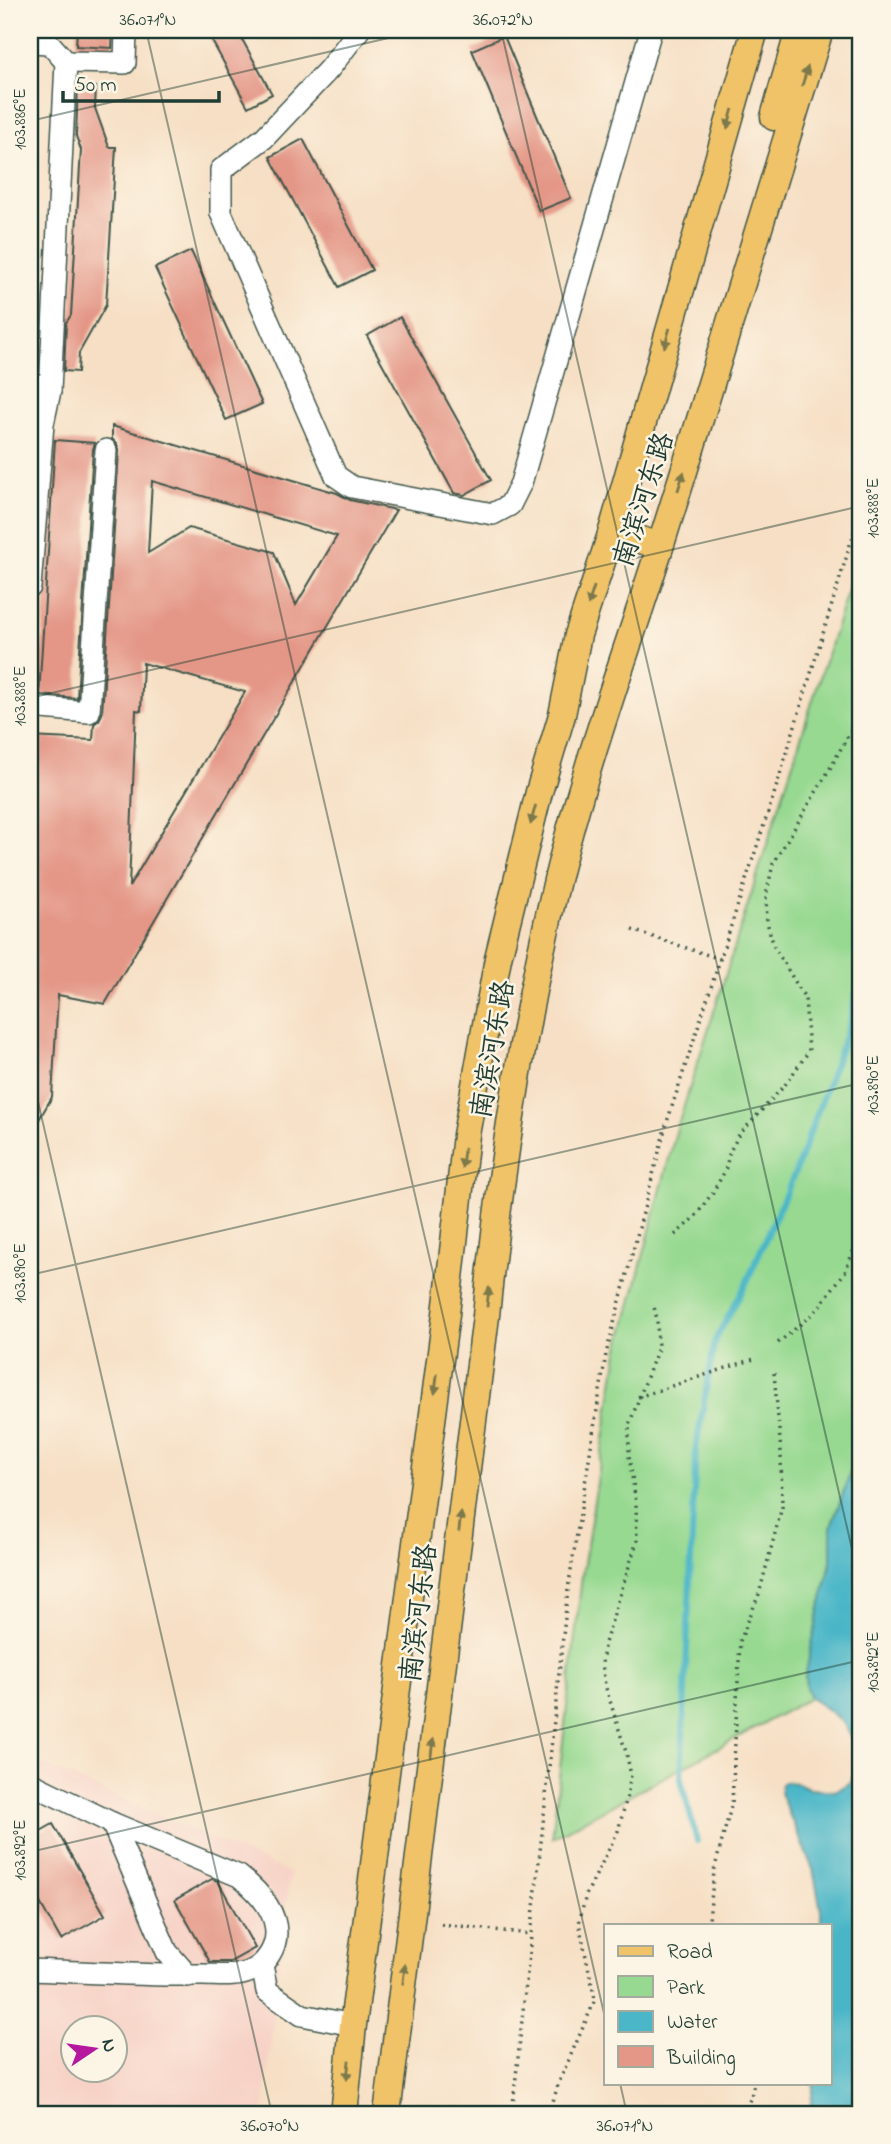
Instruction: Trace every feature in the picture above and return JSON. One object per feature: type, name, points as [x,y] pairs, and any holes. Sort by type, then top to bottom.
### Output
[{"type":"main road","name":"南滨河东路","points":[[344,2114],[463,1161],[481,1046],[513,895],[562,715],[578,635],[612,531],[755,30]]},
{"type":"main road","points":[[705,404],[715,321],[799,30]]},
{"type":"main road","name":"南滨河东路","points":[[387,2114],[496,1214],[521,1051],[538,964],[578,802],[705,404],[820,30]]},
{"type":"main road","points":[[612,531],[660,546]]},
{"type":"main road","points":[[353,2025],[396,2042]]},
{"type":"street","points":[[66,62],[125,63],[127,30]]},
{"type":"street","points":[[359,30],[329,69],[264,138],[221,170],[221,214],[336,476],[352,487],[493,514],[510,505],[521,483],[651,30]]},
{"type":"street","points":[[30,42],[49,43],[66,62],[43,388],[46,424],[30,587]]},
{"type":"street","points":[[51,92],[66,62]]},
{"type":"street","points":[[30,707],[89,712],[106,450]]},
{"type":"street","points":[[30,1783],[112,1823],[239,1876],[251,1885],[269,1908],[276,1927],[274,1947],[262,1965],[243,1974],[188,1976],[30,1970]]},
{"type":"street","points":[[112,1823],[167,1952],[188,1976]]},
{"type":"street","points":[[262,1965],[267,1991],[302,2015],[353,2025]]},
{"type":"path","points":[[512,2114],[568,1589],[606,1354],[666,1125],[776,788],[861,509]]},
{"type":"path","points":[[675,1235],[695,1217],[713,1192],[725,1171],[730,1151],[739,1135],[785,1085],[809,1051],[805,998],[774,947],[767,922],[766,896],[772,864],[828,772],[861,708]]},
{"type":"path","points":[[632,930],[720,959]]},
{"type":"path","points":[[778,1343],[815,1312],[845,1272],[861,1232]]},
{"type":"path","points":[[549,2114],[559,2082],[595,2000],[579,1923],[586,1895],[618,1831],[631,1775],[605,1685],[602,1664],[604,1646],[637,1541],[636,1503],[629,1456],[629,1425],[658,1348],[654,1307]]},
{"type":"path","points":[[638,1397],[757,1358]]},
{"type":"path","points":[[711,1924],[714,1871],[732,1803],[740,1641],[759,1594],[782,1507],[782,1452],[774,1373]]},
{"type":"path","points":[[441,1924],[531,1934]]},
{"type":"path","points":[[743,2114],[754,2084]]},
{"type":"shaded area","points":[[30,1759],[290,1873],[263,2114],[30,2114]]},
{"type":"green space","points":[[861,548],[861,1429],[855,1460],[831,1527],[831,1562],[806,1687],[810,1698],[552,1838],[582,1576],[618,1352],[677,1128]]},
{"type":"water","points":[[861,1429],[861,2114],[809,2114],[814,2084],[832,2084],[832,1924],[821,1924],[813,1869],[780,1793],[785,1782],[798,1783],[810,1789],[835,1791],[851,1782],[858,1765],[855,1745],[844,1724],[810,1698],[805,1677],[831,1562],[831,1527],[855,1460]]},
{"type":"building","points":[[77,30],[113,30],[112,48],[76,46]]},
{"type":"building","points":[[206,30],[237,30],[272,94],[248,107]]},
{"type":"building","points":[[504,36],[571,198],[539,211],[472,50]]},
{"type":"building","points":[[78,86],[96,87],[95,108],[109,147],[116,147],[106,305],[79,353],[78,372],[64,371],[66,323],[71,315],[81,150],[76,136]]},
{"type":"building","points":[[303,139],[372,270],[339,287],[270,157]]},
{"type":"building","points":[[191,251],[262,404],[226,420],[155,268]]},
{"type":"building","points":[[400,317],[491,480],[464,495],[454,493],[367,336]]},
{"type":"building","points":[[112,426],[337,493],[350,500],[396,510],[105,1004],[58,995],[52,1097],[30,1135],[30,737],[93,740],[94,724],[102,714],[119,451],[112,439]],"holes":[[[152,481],[337,536],[296,605],[274,552],[189,528],[148,553]],[[143,663],[245,692],[129,887],[136,710],[141,711]]]},
{"type":"building","points":[[55,440],[95,443],[77,698],[39,695]]},
{"type":"building","points":[[53,1824],[105,1915],[61,1940],[30,1885],[30,1837]]},
{"type":"building","points":[[212,1879],[218,1881],[255,1948],[230,1962],[210,1962],[175,1900]]},
{"type":"waterway","points":[[697,1841],[681,1780],[696,1448],[715,1340],[745,1286],[797,1168],[850,1023],[861,969]]}]
